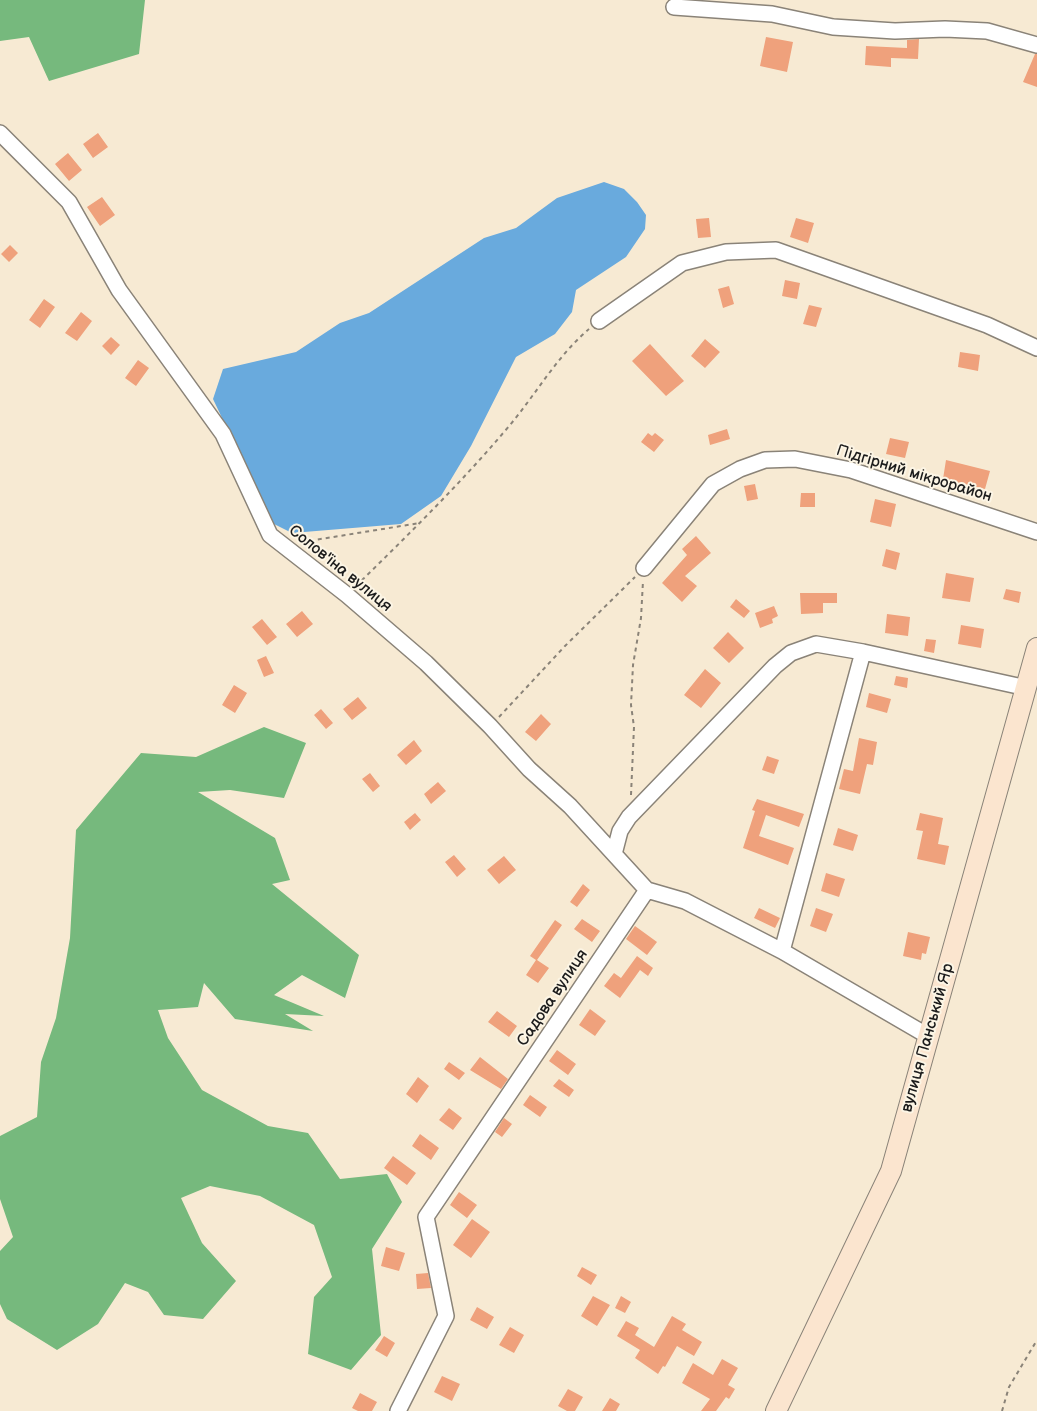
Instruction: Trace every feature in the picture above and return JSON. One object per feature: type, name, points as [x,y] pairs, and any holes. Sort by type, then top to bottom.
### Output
[{"type":"street","points":[[674,7],[772,14],[833,27],[895,31],[945,29],[987,31],[1037,46]]},
{"type":"street","name":"Солов'їна вулиця","points":[[0,133],[68,202],[119,290],[223,434],[270,534],[347,595],[426,663],[490,726],[529,769],[570,806],[647,890]]},
{"type":"street","points":[[599,322],[682,263],[726,252],[776,250],[987,325],[1037,348]]},
{"type":"street","name":"Підгірний мікрорайон","points":[[644,568],[713,484],[740,469],[765,460],[795,459],[851,470],[1037,532]]},
{"type":"street","points":[[614,854],[620,831],[630,817],[775,666],[791,653],[816,644],[862,652],[1027,688]]},
{"type":"street","name":"вулиця Панський Яр","points":[[776,1411],[891,1171],[1037,648]]},
{"type":"street","points":[[782,951],[862,652]]},
{"type":"street","points":[[647,890],[685,901],[782,951],[928,1036]]},
{"type":"street","name":"Садова вулиця","points":[[398,1411],[446,1316],[426,1217],[647,890]]},
{"type":"path","points":[[347,595],[421,523],[506,430],[564,353],[599,322]]},
{"type":"path","points":[[285,546],[421,523]]},
{"type":"path","points":[[490,726],[565,646],[644,568]]},
{"type":"path","points":[[630,817],[634,727],[630,705],[633,664],[641,618],[644,568]]},
{"type":"path","points":[[1002,1411],[1009,1387],[1037,1340]]},
{"type":"green space","points":[[0,0],[145,0],[139,54],[49,81],[29,37],[0,41]]},
{"type":"green space","points":[[264,727],[306,743],[284,798],[230,790],[198,792],[275,838],[290,880],[272,884],[359,955],[345,998],[302,975],[274,995],[324,1016],[285,1014],[313,1031],[235,1019],[204,983],[198,1007],[158,1010],[168,1038],[202,1090],[268,1126],[308,1133],[340,1179],[387,1174],[402,1202],[372,1249],[381,1335],[351,1370],[308,1354],[314,1297],[332,1277],[314,1225],[260,1196],[210,1186],[181,1198],[202,1243],[236,1281],[203,1319],[164,1315],[148,1292],[125,1283],[98,1324],[57,1350],[7,1319],[0,1304],[0,1251],[13,1237],[0,1199],[0,1136],[37,1117],[41,1062],[56,1018],[70,938],[76,830],[141,753],[196,757]]},
{"type":"water","points":[[604,182],[624,189],[637,202],[646,215],[645,229],[626,257],[576,290],[572,312],[555,334],[516,357],[471,446],[441,496],[401,524],[292,533],[272,523],[213,399],[223,369],[296,352],[340,323],[369,313],[484,238],[516,228],[557,198]]},
{"type":"building","points":[[766,37],[793,42],[787,72],[760,66]]},
{"type":"building","points":[[919,39],[918,59],[891,58],[891,67],[865,65],[866,46],[907,48],[907,40]]},
{"type":"building","points":[[1035,54],[1037,54],[1037,87],[1023,82]]},
{"type":"building","points":[[98,133],[108,147],[93,158],[83,144]]},
{"type":"building","points":[[68,153],[82,170],[69,181],[55,164]]},
{"type":"building","points":[[102,197],[115,215],[100,226],[87,207]]},
{"type":"building","points":[[709,218],[711,237],[698,238],[696,219]]},
{"type":"building","points":[[796,218],[814,223],[808,243],[790,237]]},
{"type":"building","points":[[10,245],[18,253],[9,262],[1,254]]},
{"type":"building","points":[[785,280],[800,283],[797,299],[782,296]]},
{"type":"building","points":[[729,286],[734,304],[723,308],[718,289]]},
{"type":"building","points":[[44,299],[55,307],[40,328],[29,320]]},
{"type":"building","points":[[809,305],[822,308],[816,327],[803,324]]},
{"type":"building","points":[[81,312],[92,321],[77,341],[65,333]]},
{"type":"building","points":[[111,337],[120,345],[111,355],[102,346]]},
{"type":"building","points":[[705,339],[720,352],[705,368],[691,356]]},
{"type":"building","points":[[650,344],[684,381],[666,396],[632,361]]},
{"type":"building","points":[[960,352],[980,355],[978,371],[958,367]]},
{"type":"building","points":[[138,360],[149,368],[136,386],[125,378]]},
{"type":"building","points":[[727,429],[730,439],[710,445],[708,435]]},
{"type":"building","points":[[648,433],[652,436],[655,433],[664,440],[654,452],[641,442]]},
{"type":"building","points":[[890,438],[909,442],[905,458],[886,454]]},
{"type":"building","points":[[946,460],[990,471],[985,489],[943,479]]},
{"type":"building","points":[[755,484],[758,499],[747,501],[744,486]]},
{"type":"building","points":[[801,493],[815,493],[815,507],[800,507]]},
{"type":"building","points":[[875,499],[896,504],[891,527],[870,522]]},
{"type":"building","points":[[696,536],[711,553],[685,576],[697,586],[682,602],[662,583],[687,555],[682,549]]},
{"type":"building","points":[[886,549],[900,553],[896,570],[882,566]]},
{"type":"building","points":[[946,573],[974,578],[970,602],[942,598]]},
{"type":"building","points":[[1006,589],[1021,592],[1019,603],[1003,599]]},
{"type":"building","points":[[800,593],[837,593],[837,603],[823,603],[823,613],[801,614]]},
{"type":"building","points":[[736,599],[750,611],[744,618],[730,607]]},
{"type":"building","points":[[774,606],[778,616],[772,619],[773,623],[760,628],[755,613]]},
{"type":"building","points":[[302,611],[313,624],[297,637],[286,624]]},
{"type":"building","points":[[887,614],[910,617],[908,636],[885,633]]},
{"type":"building","points":[[262,619],[277,637],[267,645],[252,627]]},
{"type":"building","points":[[961,625],[984,629],[981,648],[958,644]]},
{"type":"building","points":[[728,632],[744,648],[729,663],[713,648]]},
{"type":"building","points":[[926,639],[936,640],[934,653],[924,651]]},
{"type":"building","points":[[266,656],[274,673],[264,677],[257,660]]},
{"type":"building","points":[[705,669],[721,683],[701,708],[684,695]]},
{"type":"building","points":[[896,676],[908,678],[907,688],[894,685]]},
{"type":"building","points":[[234,685],[247,693],[235,713],[222,705]]},
{"type":"building","points":[[869,693],[891,699],[887,713],[866,707]]},
{"type":"building","points":[[358,697],[367,708],[352,720],[343,709]]},
{"type":"building","points":[[321,709],[333,723],[326,729],[314,715]]},
{"type":"building","points":[[541,714],[551,724],[536,741],[525,732]]},
{"type":"building","points":[[859,738],[877,742],[873,765],[867,764],[860,794],[839,789],[844,769],[853,771]]},
{"type":"building","points":[[414,740],[422,751],[406,765],[397,755]]},
{"type":"building","points":[[767,756],[779,760],[774,774],[762,770]]},
{"type":"building","points":[[370,773],[380,786],[373,792],[362,779]]},
{"type":"building","points":[[438,782],[446,791],[431,804],[424,794]]},
{"type":"building","points":[[757,799],[804,814],[799,827],[766,815],[759,836],[794,848],[788,865],[743,848],[755,811],[752,810]]},
{"type":"building","points":[[415,813],[421,820],[410,830],[404,822]]},
{"type":"building","points":[[920,813],[943,818],[938,844],[949,846],[945,865],[917,859],[923,831],[916,830]]},
{"type":"building","points":[[838,828],[858,835],[853,851],[833,845]]},
{"type":"building","points":[[454,855],[466,869],[457,877],[445,862]]},
{"type":"building","points":[[504,856],[516,870],[499,884],[487,870]]},
{"type":"building","points":[[826,873],[845,879],[839,897],[821,891]]},
{"type":"building","points":[[583,884],[590,890],[577,907],[570,902]]},
{"type":"building","points":[[759,908],[780,918],[775,928],[754,918]]},
{"type":"building","points":[[816,908],[833,914],[826,932],[810,926]]},
{"type":"building","points":[[582,919],[600,931],[592,942],[574,929]]},
{"type":"building","points":[[555,920],[562,925],[537,960],[549,968],[538,983],[526,975],[536,960],[530,956]]},
{"type":"building","points":[[635,926],[657,942],[647,955],[626,939]]},
{"type":"building","points":[[908,932],[930,937],[926,954],[922,953],[921,960],[903,956]]},
{"type":"building","points":[[637,956],[653,968],[648,976],[640,970],[620,998],[604,986],[614,973],[621,978]]},
{"type":"building","points":[[590,1009],[606,1021],[595,1036],[579,1025]]},
{"type":"building","points":[[497,1011],[517,1026],[509,1037],[488,1022]]},
{"type":"building","points":[[557,1050],[576,1064],[568,1075],[549,1061]]},
{"type":"building","points":[[480,1057],[508,1079],[501,1089],[470,1070]]},
{"type":"building","points":[[449,1062],[465,1073],[459,1080],[444,1069]]},
{"type":"building","points":[[418,1077],[429,1086],[417,1103],[406,1094]]},
{"type":"building","points":[[559,1079],[574,1090],[569,1097],[553,1086]]},
{"type":"building","points":[[530,1095],[547,1107],[540,1117],[523,1105]]},
{"type":"building","points":[[449,1108],[462,1118],[453,1130],[439,1120]]},
{"type":"building","points":[[504,1118],[512,1124],[502,1137],[495,1132]]},
{"type":"building","points":[[420,1134],[439,1148],[431,1160],[412,1146]]},
{"type":"building","points":[[393,1156],[416,1173],[407,1185],[384,1168]]},
{"type":"building","points":[[459,1192],[477,1205],[467,1218],[450,1205]]},
{"type":"building","points":[[472,1219],[490,1232],[471,1258],[453,1245]]},
{"type":"building","points":[[386,1247],[405,1253],[399,1271],[381,1266]]},
{"type":"building","points":[[582,1267],[597,1275],[591,1285],[577,1276]]},
{"type":"building","points":[[428,1273],[431,1288],[417,1289],[416,1274]]},
{"type":"building","points":[[593,1296],[610,1305],[597,1326],[581,1316]]},
{"type":"building","points":[[621,1296],[631,1302],[625,1313],[615,1308]]},
{"type":"building","points":[[477,1307],[494,1317],[487,1329],[470,1320]]},
{"type":"building","points":[[672,1316],[686,1324],[682,1330],[702,1342],[694,1356],[677,1346],[665,1367],[663,1366],[658,1374],[635,1358],[640,1350],[617,1336],[626,1321],[639,1328],[635,1335],[654,1347]]},
{"type":"building","points":[[510,1327],[524,1335],[514,1353],[499,1345]]},
{"type":"building","points":[[384,1336],[395,1343],[387,1357],[375,1350]]},
{"type":"building","points":[[722,1359],[738,1368],[728,1385],[735,1389],[729,1399],[726,1397],[716,1411],[701,1411],[710,1399],[682,1383],[693,1363],[713,1375]]},
{"type":"building","points":[[442,1376],[460,1384],[452,1401],[434,1392]]},
{"type":"building","points":[[568,1389],[583,1397],[575,1411],[567,1411],[558,1406]]},
{"type":"building","points":[[360,1393],[377,1402],[372,1411],[358,1411],[352,1408]]},
{"type":"building","points":[[610,1398],[620,1404],[616,1411],[602,1411]]}]
